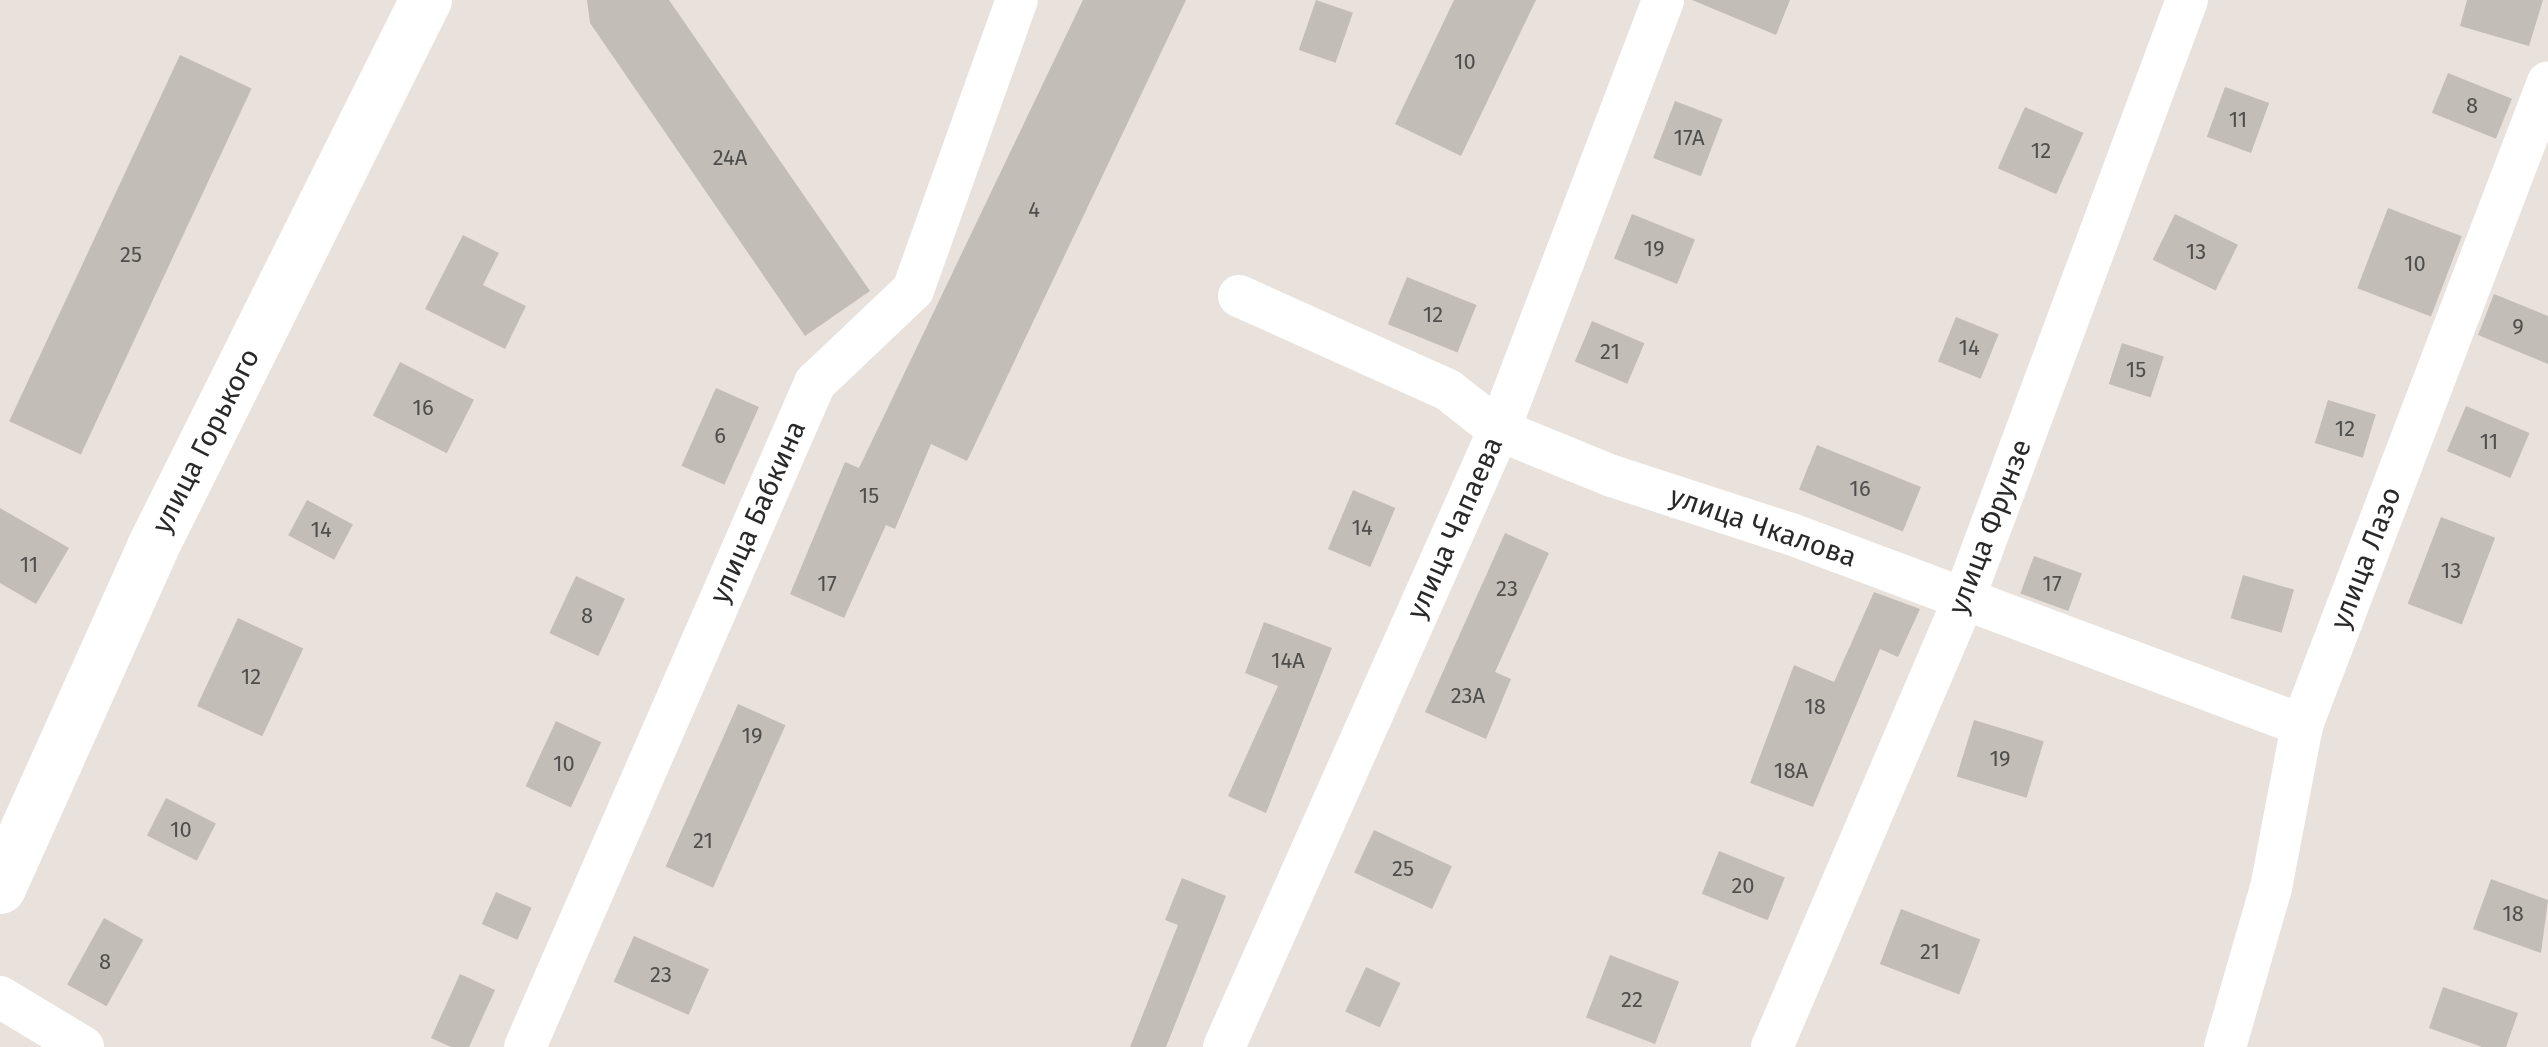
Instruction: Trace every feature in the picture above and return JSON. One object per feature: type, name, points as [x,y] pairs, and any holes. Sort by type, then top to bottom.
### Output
[{"type":"street","name":"улица Горького","points":[[0,888],[152,549],[426,0]]},
{"type":"street","name":"улица Бабкина","points":[[525,1047],[815,383],[914,290],[1017,0]]},
{"type":"street","name":"улица Чапаева","points":[[1224,1047],[1499,430],[1663,0]]},
{"type":"street","name":"улица Фрунзе","points":[[1772,1047],[1963,601],[2187,0]]},
{"type":"street","name":"улица Лазо","points":[[2225,1047],[2271,888],[2302,724],[2548,82]]},
{"type":"street","name":"улица Чкалова","points":[[1239,296],[1448,390],[1499,430],[2302,724]]},
{"type":"street","points":[[0,997],[83,1047]]},
{"type":"building","points":[[587,0],[669,0],[870,291],[805,336],[590,23]]},
{"type":"building","points":[[1083,0],[1186,0],[967,461],[931,444],[895,529],[886,525],[844,618],[790,594],[845,462],[859,468]]},
{"type":"building","points":[[1316,0],[1353,13],[1336,63],[1299,50]]},
{"type":"building","points":[[1454,0],[1536,0],[1461,156],[1395,124]]},
{"type":"building","points":[[1692,0],[1790,0],[1776,35]]},
{"type":"building","points":[[2467,0],[2543,0],[2529,46],[2460,26]]},
{"type":"building","points":[[180,55],[252,88],[81,455],[9,421]]},
{"type":"building","points":[[2448,73],[2512,99],[2496,139],[2432,113]]},
{"type":"building","points":[[2225,87],[2269,103],[2251,153],[2207,137]]},
{"type":"building","points":[[1675,101],[1723,119],[1701,176],[1653,158]]},
{"type":"building","points":[[2025,107],[2083,133],[2056,194],[1998,168]]},
{"type":"building","points":[[2388,208],[2462,236],[2431,317],[2357,288]]},
{"type":"building","points":[[1632,214],[1695,239],[1677,284],[1614,259]]},
{"type":"building","points":[[2175,214],[2238,245],[2216,291],[2153,260]]},
{"type":"building","points":[[463,235],[499,253],[483,285],[526,306],[505,349],[425,309]]},
{"type":"building","points":[[1407,277],[1477,305],[1457,352],[1388,324]]},
{"type":"building","points":[[2494,294],[2548,316],[2548,364],[2478,335]]},
{"type":"building","points":[[1956,317],[1999,334],[1981,379],[1938,362]]},
{"type":"building","points":[[1592,321],[1644,343],[1627,384],[1575,362]]},
{"type":"building","points":[[2122,343],[2164,357],[2151,397],[2109,384]]},
{"type":"building","points":[[400,362],[474,400],[447,453],[373,415]]},
{"type":"building","points":[[716,388],[759,407],[724,485],[681,466]]},
{"type":"building","points":[[2328,400],[2376,415],[2363,458],[2315,443]]},
{"type":"building","points":[[2466,406],[2530,433],[2510,478],[2447,451]]},
{"type":"building","points":[[1817,445],[1921,487],[1903,531],[1799,490]]},
{"type":"building","points":[[1353,490],[1395,508],[1370,567],[1328,549]]},
{"type":"building","points":[[307,500],[353,524],[334,560],[288,535]]},
{"type":"building","points":[[0,508],[69,548],[36,604],[0,583]]},
{"type":"building","points":[[2441,517],[2495,538],[2462,625],[2408,604]]},
{"type":"building","points":[[1505,533],[1549,553],[1495,672],[1511,679],[1486,739],[1425,712]]},
{"type":"building","points":[[2034,556],[2082,573],[2068,611],[2020,594]]},
{"type":"building","points":[[2243,575],[2294,590],[2282,633],[2231,618]]},
{"type":"building","points":[[576,576],[625,599],[598,656],[549,633]]},
{"type":"building","points":[[1874,592],[1920,609],[1898,657],[1880,649],[1813,807],[1750,783],[1794,665],[1834,682]]},
{"type":"building","points":[[238,618],[303,648],[262,736],[197,706]]},
{"type":"building","points":[[1264,622],[1332,648],[1266,813],[1228,796],[1278,686],[1245,673]]},
{"type":"building","points":[[738,704],[786,725],[713,888],[666,867]]},
{"type":"building","points":[[1974,720],[2044,741],[2027,798],[1957,776]]},
{"type":"building","points":[[556,721],[601,742],[571,807],[526,786]]},
{"type":"building","points":[[166,798],[216,823],[197,861],[147,835]]},
{"type":"building","points":[[1374,830],[1452,866],[1432,909],[1354,873]]},
{"type":"building","points":[[1719,851],[1785,878],[1768,920],[1702,894]]},
{"type":"building","points":[[1182,878],[1226,896],[1166,1047],[1130,1047],[1178,925],[1165,920]]},
{"type":"building","points":[[2491,879],[2548,900],[2541,953],[2473,929]]},
{"type":"building","points":[[496,892],[532,908],[517,940],[482,924]]},
{"type":"building","points":[[1901,909],[1980,939],[1959,995],[1880,964]]},
{"type":"building","points":[[104,918],[143,940],[107,1006],[67,984]]},
{"type":"building","points":[[634,936],[709,969],[689,1015],[614,982]]},
{"type":"building","points":[[1610,955],[1679,982],[1655,1044],[1586,1018]]},
{"type":"building","points":[[1366,967],[1400,983],[1380,1027],[1345,1011]]},
{"type":"building","points":[[460,974],[495,990],[469,1047],[451,1047],[431,1038]]},
{"type":"building","points":[[2443,987],[2518,1013],[2506,1047],[2482,1047],[2429,1028]]}]
